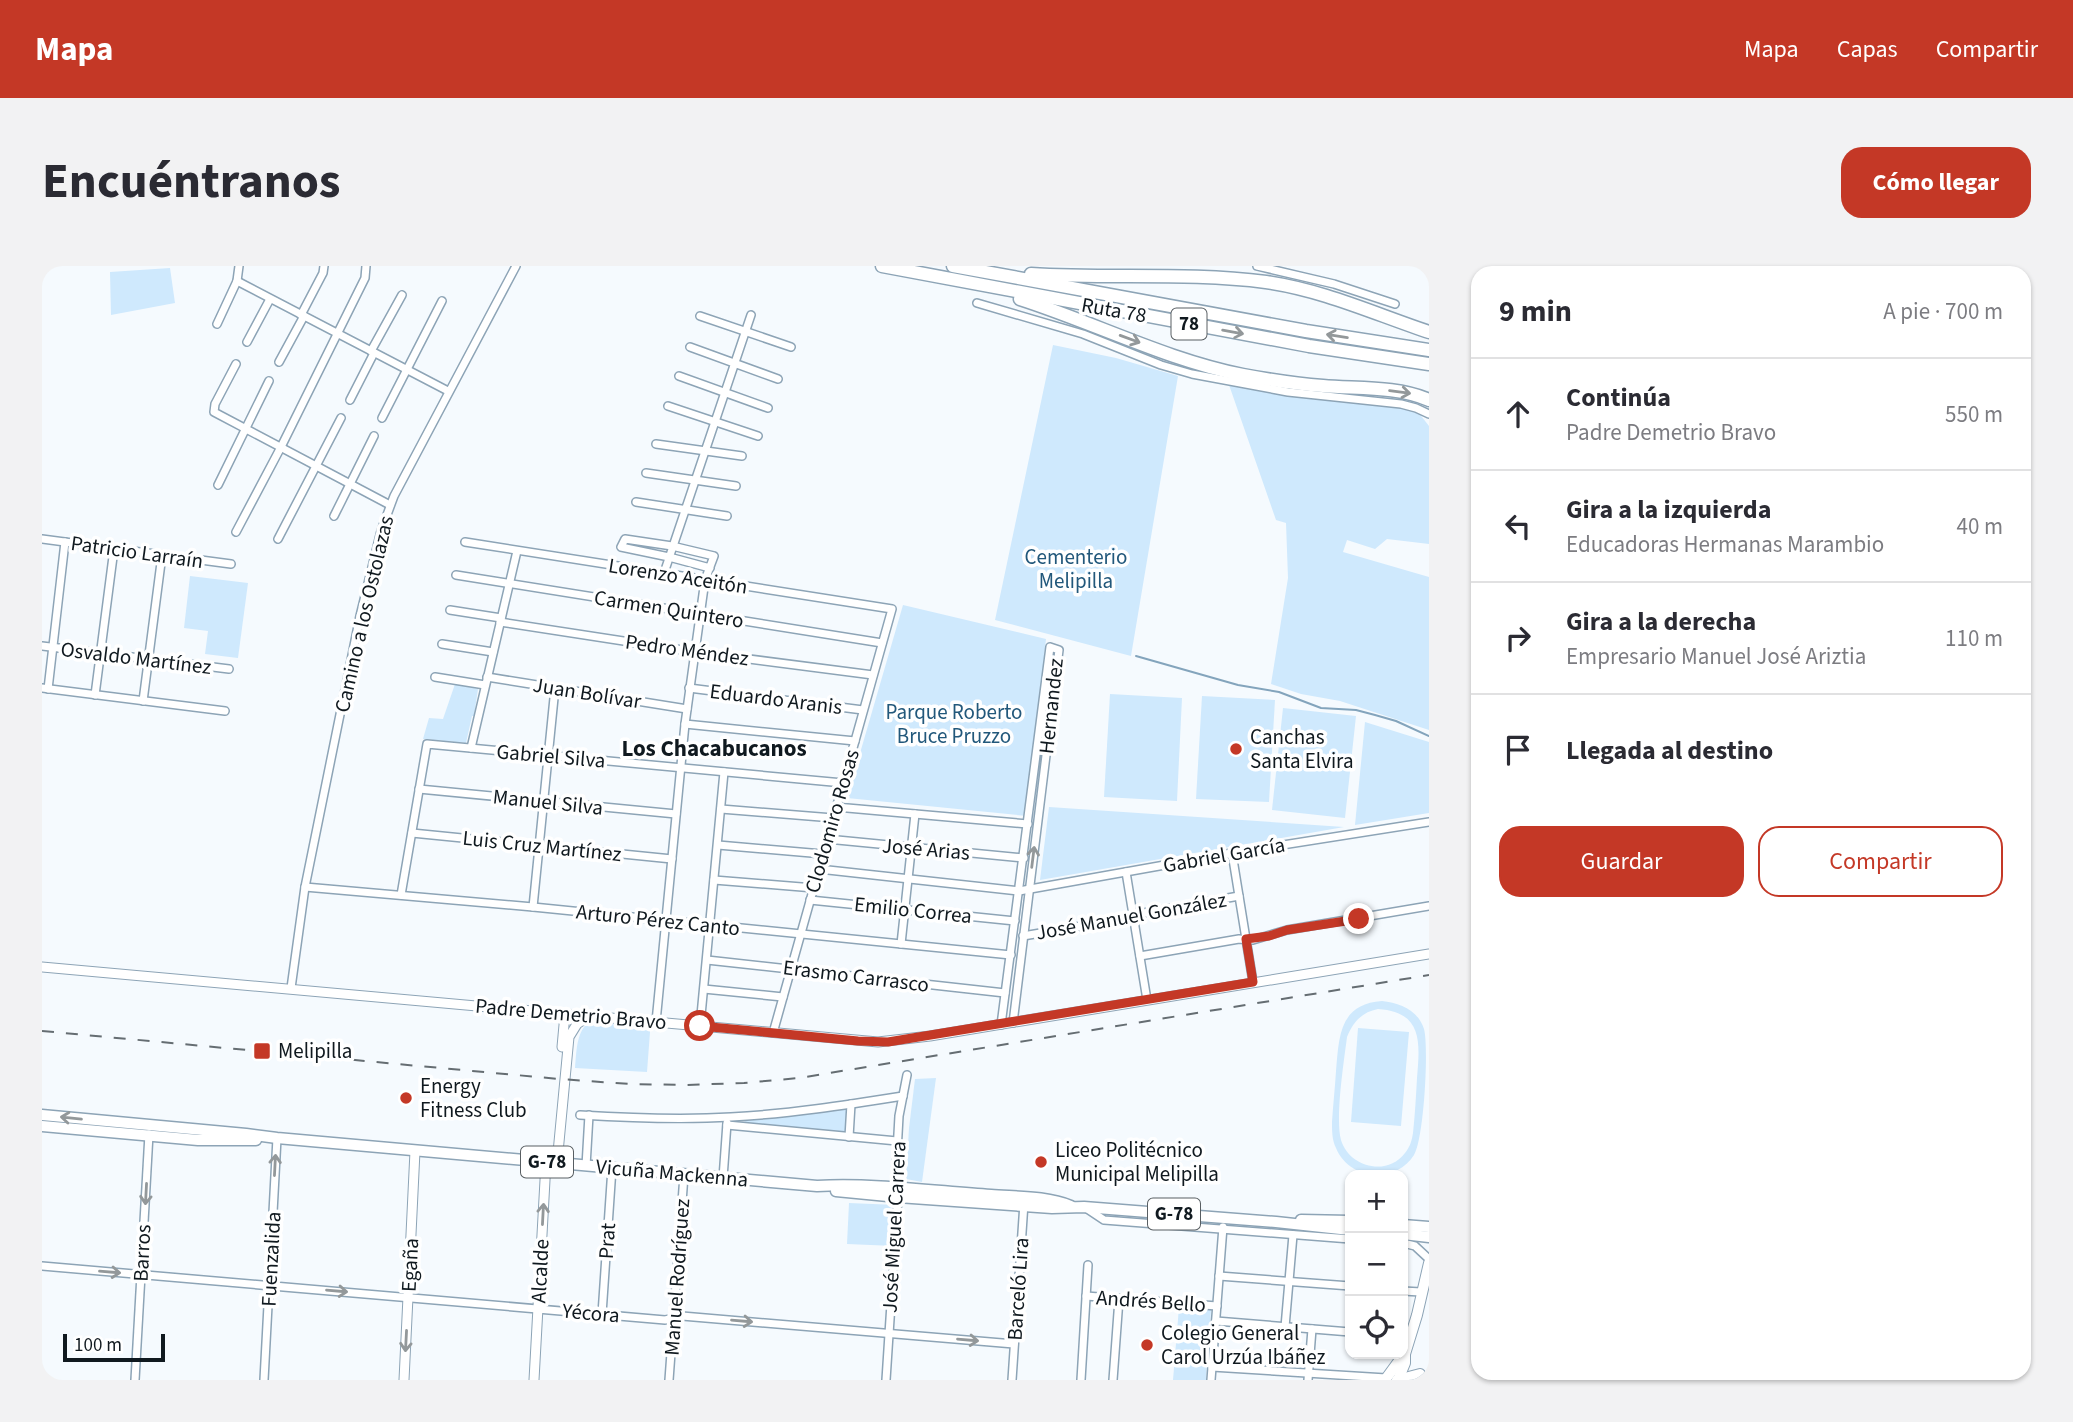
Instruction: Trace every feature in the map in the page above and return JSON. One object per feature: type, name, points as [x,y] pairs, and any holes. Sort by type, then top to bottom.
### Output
[{"type":"highway","name":"Ruta 78","points":[[882,266],[951,272],[1296,343],[1429,364]]},
{"type":"highway","name":"Ruta 78","points":[[951,272],[967,269],[1306,331],[1429,350]]},
{"type":"highway","points":[[967,269],[1062,276],[1208,277],[1266,282],[1337,300],[1429,332]]},
{"type":"highway","points":[[951,272],[1190,361],[1227,372],[1294,384],[1396,391],[1415,394],[1429,400]]},
{"type":"main road","name":"Vicuña Mackenna","points":[[42,1115],[219,1142],[277,1139],[817,1186],[844,1192],[1024,1202],[1052,1208],[1084,1207],[1223,1224],[1345,1221]]},
{"type":"main road","name":"Vicuña Mackenna","points":[[42,1126],[149,1131]]},
{"type":"main road","points":[[1408,1227],[1429,1219]]},
{"type":"main road","name":"Vicuña Mackenna","points":[[1276,1222],[1345,1229]]},
{"type":"main road","points":[[1408,1228],[1429,1227]]},
{"type":"main road","points":[[1408,1229],[1429,1237]]},
{"type":"main road","points":[[1408,1333],[1425,1289],[1429,1261]]},
{"type":"main road","points":[[1404,1377],[1408,1371],[1405,1359]]},
{"type":"main road","points":[[1404,1377],[1405,1359]]},
{"type":"street","points":[[217,324],[237,281],[239,266]]},
{"type":"street","points":[[279,362],[324,266]]},
{"type":"street","points":[[236,532],[338,334],[365,278],[366,266]]},
{"type":"street","name":"Camino a los Ostolazas","points":[[291,988],[305,887],[360,616],[390,505],[516,266]]},
{"type":"street","points":[[1257,266],[1334,284],[1395,304]]},
{"type":"street","points":[[237,281],[448,391]]},
{"type":"street","points":[[350,400],[402,295]]},
{"type":"street","points":[[247,342],[270,299]]},
{"type":"street","points":[[382,418],[442,301]]},
{"type":"street","points":[[977,303],[1083,334],[1161,365],[1192,374],[1288,392],[1401,404],[1429,414]]},
{"type":"street","points":[[700,316],[791,347]]},
{"type":"street","points":[[664,573],[751,316]]},
{"type":"street","points":[[690,347],[778,379]]},
{"type":"street","points":[[236,364],[215,404],[214,412],[390,505]]},
{"type":"street","points":[[679,376],[768,408]]},
{"type":"street","points":[[218,485],[269,381]]},
{"type":"street","points":[[668,406],[758,436]]},
{"type":"street","points":[[278,539],[341,418]]},
{"type":"street","points":[[334,516],[374,436]]},
{"type":"street","points":[[656,444],[742,456]]},
{"type":"street","points":[[646,473],[736,486]]},
{"type":"street","points":[[636,502],[727,516]]},
{"type":"street","name":"Patricio Larraín","points":[[42,539],[231,565]]},
{"type":"street","points":[[656,1022],[689,688],[705,580],[710,568],[714,556],[625,539],[621,547],[669,556],[710,568]]},
{"type":"street","points":[[65,542],[53,648],[45,688],[225,711]]},
{"type":"street","name":"Lorenzo Aceitón","points":[[465,542],[892,609]]},
{"type":"street","points":[[95,695],[114,548]]},
{"type":"street","points":[[471,748],[517,551]]},
{"type":"street","points":[[143,701],[162,555]]},
{"type":"street","name":"Carmen Quintero","points":[[456,575],[882,643]]},
{"type":"street","name":"Clodomiro Rosas","points":[[773,1033],[892,609]]},
{"type":"street","name":"Pedro Méndez","points":[[450,610],[695,652],[873,675]]},
{"type":"street","points":[[442,644],[493,652]]},
{"type":"street","name":"Osvaldo Martínez","points":[[42,646],[229,669]]},
{"type":"street","name":"Hernandez","points":[[1001,1025],[1050,648],[1059,650],[1013,1023]]},
{"type":"street","name":"Juan Bolívar","points":[[435,677],[555,688],[687,709]]},
{"type":"street","points":[[533,907],[555,688]]},
{"type":"street","name":"Eduardo Aranis","points":[[689,688],[863,710]]},
{"type":"street","points":[[685,724],[855,741]]},
{"type":"street","name":"Gabriel Silva","points":[[419,789],[427,744],[843,783]]},
{"type":"street","points":[[700,1026],[724,772]]},
{"type":"street","points":[[401,895],[419,789]]},
{"type":"street","name":"Manuel Silva","points":[[419,789],[676,814]]},
{"type":"street","points":[[836,807],[1028,824]]},
{"type":"street","points":[[721,809],[833,818]]},
{"type":"street","points":[[901,944],[915,814]]},
{"type":"street","name":"Gabriel García","points":[[819,869],[1019,891],[1232,853],[1429,822]]},
{"type":"street","name":"Luis Cruz Martínez","points":[[412,833],[672,859]]},
{"type":"street","name":"José Arias","points":[[827,839],[1024,858]]},
{"type":"street","points":[[718,845],[823,854]]},
{"type":"street","points":[[1232,853],[1253,982]]},
{"type":"street","points":[[1126,872],[1147,1000]]},
{"type":"street","points":[[714,880],[814,888]]},
{"type":"street","name":"Arturo Pérez Canto","points":[[305,887],[1011,955]]},
{"type":"street","name":"José Manuel González","points":[[1023,936],[1239,896]]},
{"type":"street","name":"Emilio Correa","points":[[810,900],[1015,921]]},
{"type":"street","points":[[1140,956],[1269,936],[1287,930],[1429,906]]},
{"type":"street","name":"Padre Demetrio Bravo","points":[[42,967],[888,1042],[1429,954]]},
{"type":"street","name":"Erasmo Carrasco","points":[[707,960],[1005,993]]},
{"type":"street","points":[[704,989],[783,998]]},
{"type":"street","name":"Alcalde","points":[[534,1380],[565,1014]]},
{"type":"street","name":"Alcalde","points":[[552,1163],[569,1037],[577,1024],[587,1017]]},
{"type":"street","name":"José Miguel Carrera","points":[[886,1380],[897,1141],[907,1075]]},
{"type":"street","points":[[728,1121],[903,1096]]},
{"type":"street","points":[[849,1137],[851,1104]]},
{"type":"street","points":[[580,1115],[728,1121],[897,1141]]},
{"type":"street","points":[[586,1166],[589,1115]]},
{"type":"street","points":[[723,1178],[728,1121]]},
{"type":"street","name":"Barros","points":[[135,1380],[149,1131]]},
{"type":"street","name":"Fuenzalida","points":[[264,1380],[277,1139]]},
{"type":"street","name":"Egaña","points":[[404,1380],[415,1151]]},
{"type":"street","name":"Prat","points":[[602,1314],[612,1168]]},
{"type":"street","name":"Manuel Rodríguez","points":[[669,1380],[684,1175]]},
{"type":"street","name":"Barceló Lira","points":[[1012,1380],[1024,1202]]},
{"type":"street","name":"Vicuña Mackenna","points":[[1084,1207],[1104,1220],[1223,1224],[1293,1235],[1345,1239]]},
{"type":"street","points":[[1211,1380],[1223,1224]]},
{"type":"street","points":[[1285,1327],[1293,1235]]},
{"type":"street","points":[[1408,1244],[1415,1246],[1429,1261]]},
{"type":"street","points":[[1081,1380],[1088,1265]]},
{"type":"street","name":"Yécora","points":[[42,1266],[665,1320],[682,1316],[1014,1344]]},
{"type":"street","points":[[1219,1276],[1345,1286]]},
{"type":"street","name":"Andrés Bello","points":[[1086,1296],[1217,1306]]},
{"type":"street","points":[[1113,1380],[1119,1299]]},
{"type":"street","points":[[1216,1321],[1345,1332]]},
{"type":"street","points":[[1308,1377],[1312,1329]]},
{"type":"street","points":[[1212,1367],[1308,1377],[1404,1377]]},
{"type":"street","points":[[1261,1371],[1261,1380]]},
{"type":"green space","points":[[170,268],[175,303],[111,315],[110,272]]},
{"type":"green space","name":"Cementerio Melipilla","points":[[1053,345],[1116,358],[1178,376],[1131,656],[995,620]]},
{"type":"green space","points":[[1228,382],[1383,403],[1418,412],[1429,426],[1429,544],[1387,539],[1375,549],[1347,540],[1343,552],[1429,577],[1429,730],[1340,701],[1301,694],[1271,684],[1288,578],[1286,523],[1276,520]]},
{"type":"green space","points":[[190,576],[248,583],[238,658],[205,654],[208,631],[184,628]]},
{"type":"green space","name":"Parque Roberto Bruce Pruzzo","points":[[903,605],[1046,639],[1027,816],[847,798]]},
{"type":"green space","points":[[455,684],[478,689],[466,743],[423,739],[429,718],[443,719]]},
{"type":"green space","points":[[1110,694],[1182,698],[1177,801],[1104,797]]},
{"type":"green space","name":"Canchas Santa Elvira","points":[[1202,696],[1275,700],[1269,802],[1196,799]]},
{"type":"green space","name":"Canchas Santa Elvira","points":[[1283,708],[1356,716],[1345,818],[1272,810]]},
{"type":"green space","points":[[1365,722],[1429,742],[1429,813],[1355,825]]},
{"type":"green space","points":[[1049,807],[1344,827],[1040,880]]},
{"type":"green space","points":[[1382,1001],[1395,1004],[1413,1012],[1424,1029],[1425,1093],[1418,1146],[1406,1165],[1398,1170],[1357,1170],[1351,1167],[1342,1159],[1332,1135],[1341,1035],[1344,1024],[1357,1008]],"holes":[[[1378,1009],[1393,1011],[1411,1023],[1418,1041],[1413,1133],[1408,1148],[1397,1160],[1389,1165],[1369,1166],[1352,1157],[1345,1149],[1339,1130],[1339,1104],[1347,1037],[1355,1022],[1367,1013]]]},
{"type":"green space","points":[[594,1017],[651,1019],[647,1072],[575,1068],[581,1033]]},
{"type":"green space","points":[[1358,1028],[1409,1032],[1401,1126],[1351,1122]]},
{"type":"green space","points":[[936,1078],[922,1182],[906,1179],[915,1079]]},
{"type":"green space","points":[[847,1108],[845,1133],[744,1124],[745,1120]]},
{"type":"green space","points":[[849,1203],[896,1205],[894,1246],[847,1244]]},
{"type":"green space","points":[[1179,1307],[1211,1310],[1206,1380],[1173,1380]]},
{"type":"waterway","points":[[1136,656],[1238,685],[1279,692],[1321,708],[1356,710],[1375,715],[1429,736]]},
{"type":"railway","points":[[42,1031],[559,1079],[630,1084],[744,1083],[799,1078],[1429,975]]},
{"type":"place","name":"Canchas Santa Elvira","points":[[1236,749]]},
{"type":"place","name":"Melipilla","points":[[262,1051]]},
{"type":"place","name":"Energy Fitness Club","points":[[406,1098]]},
{"type":"place","name":"Liceo Politécnico Municipal Melipilla","points":[[1041,1162]]},
{"type":"place","name":"Colegio General Carol Urzúa Ibáñez","points":[[1147,1345]]},
{"type":"district","name":"Los Chacabucanos","points":[[714,748]]},
{"type":"route","points":[[700,1026],[888,1042],[1001,1025],[1253,982],[1246,939],[1253,940],[1287,930],[1359,919]]}]
